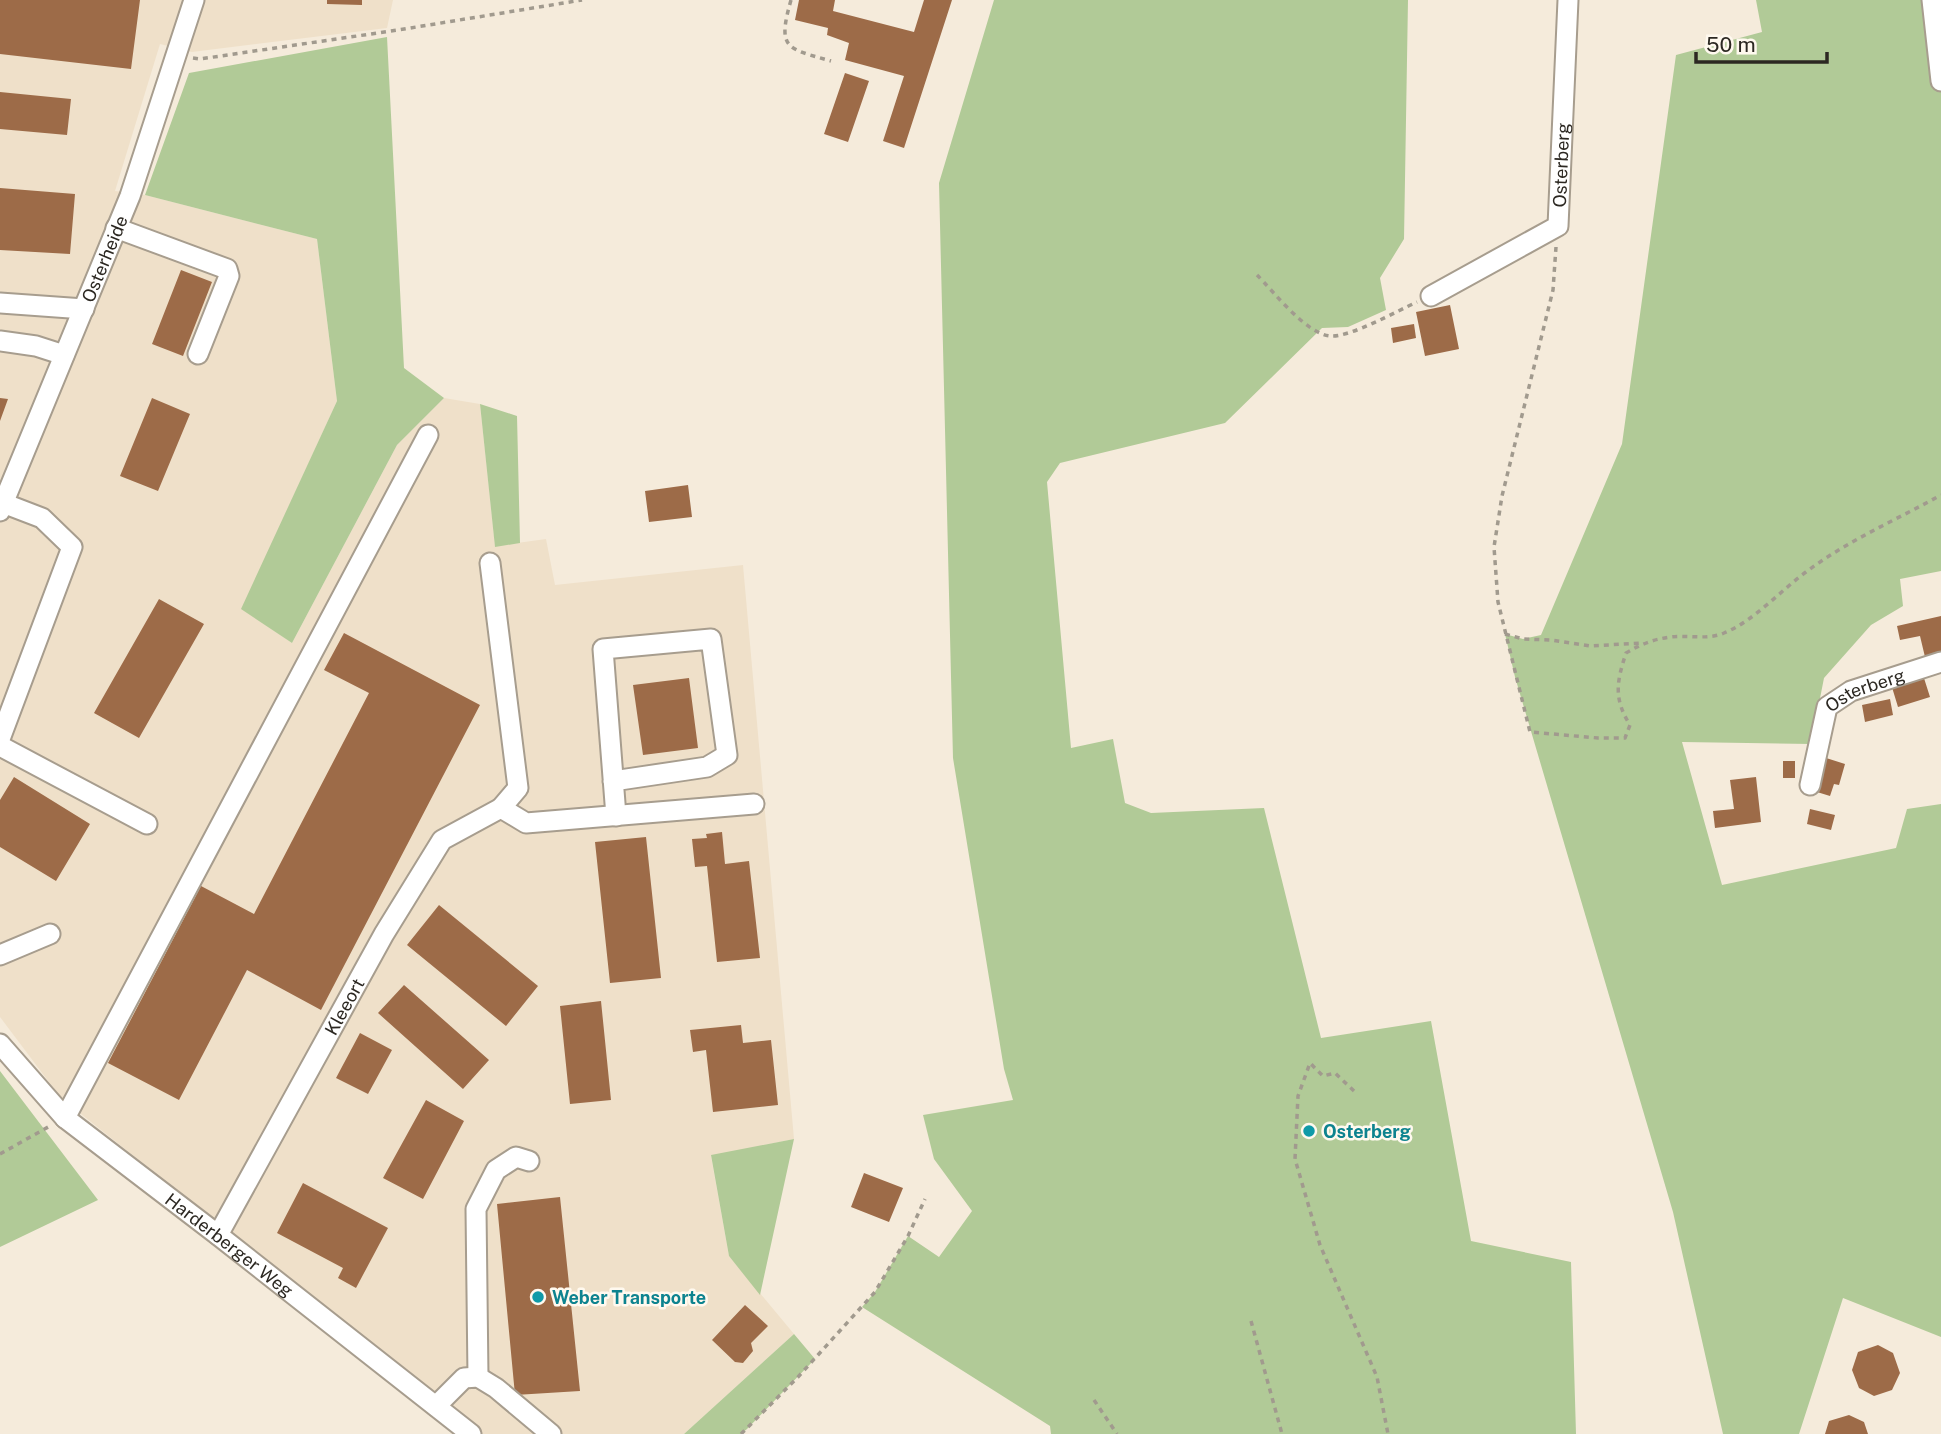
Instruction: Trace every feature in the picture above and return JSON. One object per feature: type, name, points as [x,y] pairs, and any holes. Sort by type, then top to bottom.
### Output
[{"type":"street","name":"Osterheide","points":[[2,507],[130,196],[194,0]]},
{"type":"street","name":"Osterberg","points":[[1431,296],[1558,226],[1567,0]]},
{"type":"street","points":[[1932,0],[1941,81]]},
{"type":"street","points":[[116,228],[227,269],[229,276],[198,354]]},
{"type":"street","points":[[0,303],[84,309]]},
{"type":"street","points":[[0,341],[36,346],[64,355]]},
{"type":"street","points":[[65,1118],[428,435]]},
{"type":"street","points":[[0,738],[72,547],[41,518],[2,507]]},
{"type":"street","points":[[489,563],[518,788],[501,808],[526,823],[754,804]]},
{"type":"street","points":[[613,781],[708,767],[727,755],[711,639],[603,649],[613,781],[616,816]]},
{"type":"street","name":"Osterberg","points":[[1810,785],[1827,707],[1851,691],[1941,662]]},
{"type":"street","points":[[0,746],[146,824]]},
{"type":"street","name":"Kleeort","points":[[218,1235],[384,934],[442,840],[501,808]]},
{"type":"street","points":[[0,955],[50,934]]},
{"type":"street","name":"Harderberger Weg","points":[[0,1044],[65,1118],[471,1434]]},
{"type":"street","points":[[478,1377],[476,1209],[496,1170],[516,1157],[529,1161]]},
{"type":"street","points":[[436,1406],[464,1378],[478,1377],[496,1388],[551,1434]]},
{"type":"path","points":[[177,55],[200,59],[582,0]]},
{"type":"path","points":[[791,0],[784,30],[790,47],[831,61]]},
{"type":"path","points":[[1558,226],[1553,290],[1502,496],[1494,547],[1498,602],[1530,732],[1625,738],[1630,725],[1621,710],[1617,682],[1626,653],[1643,642]]},
{"type":"path","points":[[1257,275],[1309,327],[1329,336],[1347,334],[1431,296]]},
{"type":"path","points":[[1505,634],[1523,639],[1590,646],[1724,634],[1759,611],[1805,572],[1834,553],[1941,495]]},
{"type":"path","points":[[1354,1091],[1335,1073],[1323,1076],[1310,1063],[1298,1096],[1295,1158],[1320,1245],[1377,1377],[1388,1434]]},
{"type":"path","points":[[0,1154],[65,1118]]},
{"type":"path","points":[[740,1434],[798,1377],[875,1292],[908,1236],[925,1199]]},
{"type":"path","points":[[1251,1321],[1282,1434]]},
{"type":"path","points":[[1094,1400],[1118,1434]]},
{"type":"shaded area","points":[[0,0],[393,0],[387,28],[192,52],[160,44],[115,191],[145,195],[317,239],[337,401],[242,609],[292,643],[397,445],[444,398],[480,404],[495,546],[546,539],[555,585],[743,565],[794,1139],[711,1156],[729,1256],[794,1334],[684,1434],[482,1434],[61,1098],[0,1017]]},
{"type":"green space","points":[[994,0],[1408,0],[1404,239],[1380,278],[1386,310],[1348,327],[1322,328],[1225,423],[1060,463],[1047,482],[1071,748],[1113,739],[1125,803],[1151,813],[1264,808],[1321,1038],[1431,1021],[1471,1241],[1571,1262],[1576,1434],[1051,1434],[1050,1426],[862,1307],[875,1292],[908,1236],[939,1257],[972,1211],[934,1159],[923,1115],[1013,1100],[1004,1069],[953,758],[939,183]]},
{"type":"green space","points":[[1756,0],[1934,0],[1941,16],[1941,571],[1900,579],[1903,606],[1871,625],[1824,678],[1811,744],[1682,742],[1722,885],[1896,848],[1907,809],[1941,804],[1941,1337],[1843,1298],[1799,1434],[1723,1434],[1673,1212],[1515,677],[1505,634],[1523,639],[1541,635],[1622,444],[1676,55],[1762,32]]},
{"type":"green space","points":[[387,37],[404,368],[444,398],[397,445],[292,643],[241,609],[337,401],[317,239],[145,195],[189,73]]},
{"type":"green space","points":[[480,404],[517,416],[520,543],[495,547]]},
{"type":"green space","points":[[0,1071],[98,1200],[0,1247]]},
{"type":"green space","points":[[794,1139],[760,1295],[729,1256],[711,1155]]},
{"type":"green space","points":[[794,1334],[815,1359],[747,1429],[741,1434],[684,1434]]},
{"type":"building","points":[[0,0],[140,0],[131,69],[0,54]]},
{"type":"building","points":[[327,0],[362,0],[362,5],[327,4]]},
{"type":"building","points":[[799,0],[835,0],[833,11],[914,32],[924,0],[952,0],[904,148],[883,141],[904,76],[845,60],[849,43],[827,35],[828,28],[795,20]]},
{"type":"building","points":[[845,73],[869,81],[848,142],[824,134]]},
{"type":"building","points":[[0,92],[71,99],[67,135],[0,129]]},
{"type":"building","points":[[0,188],[75,194],[70,254],[0,250]]},
{"type":"building","points":[[181,270],[212,282],[183,356],[152,344]]},
{"type":"building","points":[[1450,305],[1459,349],[1425,356],[1416,312]]},
{"type":"building","points":[[1414,324],[1416,338],[1393,343],[1391,328]]},
{"type":"building","points":[[0,398],[8,399],[0,421]]},
{"type":"building","points":[[152,398],[190,414],[158,491],[120,476]]},
{"type":"building","points":[[688,485],[692,517],[649,522],[645,491]]},
{"type":"building","points":[[159,599],[204,624],[139,738],[94,713]]},
{"type":"building","points":[[1941,616],[1941,653],[1925,657],[1920,636],[1900,640],[1897,626]]},
{"type":"building","points":[[344,633],[480,705],[321,1010],[247,970],[179,1100],[108,1063],[201,886],[254,914],[369,693],[324,670]]},
{"type":"building","points":[[1923,675],[1930,697],[1898,707],[1891,684]]},
{"type":"building","points":[[689,678],[698,748],[643,755],[633,685]]},
{"type":"building","points":[[1890,699],[1893,715],[1865,722],[1862,705]]},
{"type":"building","points":[[1823,757],[1845,764],[1839,785],[1834,784],[1830,796],[1817,792]]},
{"type":"building","points":[[1783,761],[1795,761],[1795,778],[1783,778]]},
{"type":"building","points":[[14,777],[90,824],[56,881],[0,847],[0,800]]},
{"type":"building","points":[[1756,777],[1761,822],[1715,828],[1713,811],[1734,809],[1730,780]]},
{"type":"building","points":[[1810,809],[1835,815],[1831,830],[1807,824]]},
{"type":"building","points":[[722,832],[725,864],[749,861],[760,958],[717,962],[707,866],[695,867],[692,839],[707,838],[706,834]]},
{"type":"building","points":[[646,837],[661,978],[610,983],[595,842]]},
{"type":"building","points":[[439,905],[538,986],[506,1026],[407,945]]},
{"type":"building","points":[[404,985],[489,1060],[463,1089],[378,1013]]},
{"type":"building","points":[[601,1001],[611,1100],[570,1104],[560,1006]]},
{"type":"building","points":[[741,1025],[743,1043],[771,1040],[778,1105],[713,1112],[706,1050],[693,1052],[690,1030]]},
{"type":"building","points":[[360,1033],[392,1050],[368,1094],[336,1078]]},
{"type":"building","points":[[426,1100],[464,1121],[423,1199],[383,1178]]},
{"type":"building","points":[[864,1173],[903,1188],[889,1222],[851,1207]]},
{"type":"building","points":[[303,1183],[388,1228],[356,1288],[338,1278],[343,1268],[277,1233]]},
{"type":"building","name":"Weber Transporte","points":[[560,1197],[580,1391],[515,1395],[497,1204]]},
{"type":"building","points":[[745,1305],[768,1326],[751,1343],[753,1351],[743,1363],[735,1362],[712,1340]]},
{"type":"building","points":[[1878,1345],[1893,1353],[1900,1373],[1892,1390],[1874,1396],[1859,1388],[1852,1370],[1858,1352]]},
{"type":"building","points":[[1849,1415],[1864,1422],[1868,1434],[1825,1434],[1829,1421]]},
{"type":"place","name":"Osterberg","points":[[1309,1131]]},
{"type":"place","name":"Weber Transporte","points":[[538,1297]]}]
